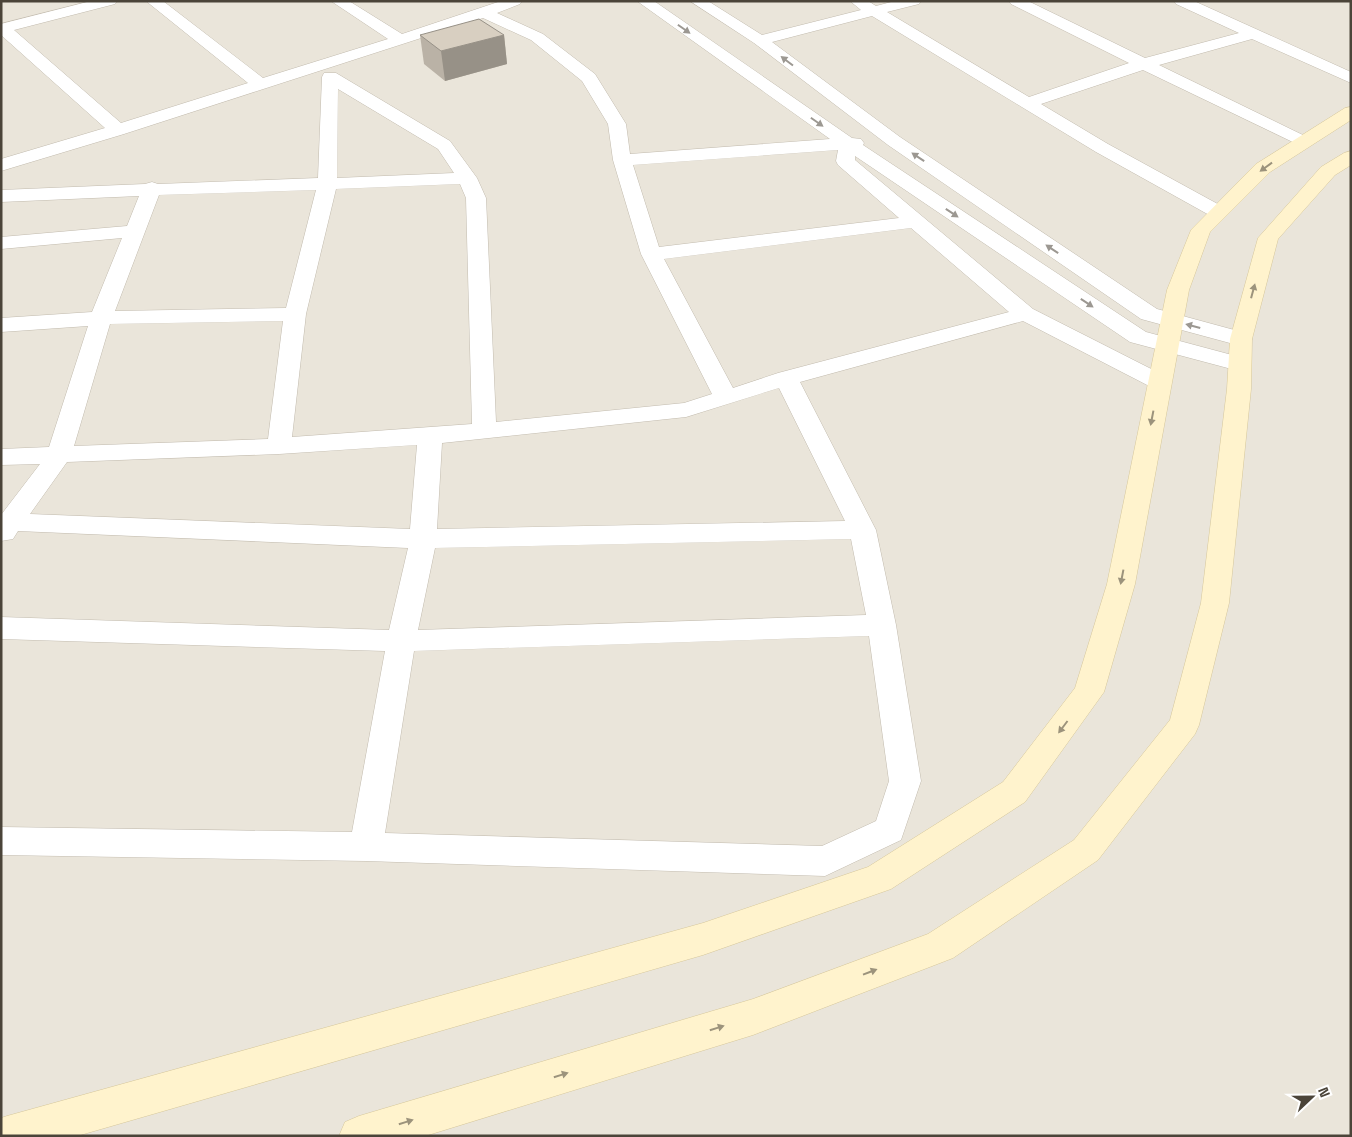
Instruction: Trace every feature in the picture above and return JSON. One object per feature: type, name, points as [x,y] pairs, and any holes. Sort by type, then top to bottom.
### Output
[{"type":"main road","points":[[7,1136],[712,935],[880,878],[1014,792],[1089,692],[1121,584],[1178,290],[1201,230],[1262,168],[1351,112]]},
{"type":"main road","points":[[359,1136],[754,1017],[940,946],[1086,850],[1184,725],[1215,603],[1239,389],[1240,351],[1268,238],[1328,171],[1351,157]]},
{"type":"street","points":[[110,1],[3,28],[118,130]]},
{"type":"street","points":[[153,1],[260,84]]},
{"type":"street","points":[[338,1],[400,40]]},
{"type":"street","points":[[644,1],[849,144],[1138,337],[1169,333],[1240,351]]},
{"type":"street","points":[[697,1],[760,40],[894,141],[1148,314],[1169,333],[1240,351]]},
{"type":"street","points":[[857,1],[1102,148],[1218,212]]},
{"type":"street","points":[[760,40],[914,1]]},
{"type":"street","points":[[1016,1],[1303,142]]},
{"type":"street","points":[[1181,1],[1351,78]]},
{"type":"street","points":[[1,165],[118,130],[260,84],[325,71],[400,40],[500,5],[588,78],[617,124],[622,160],[650,254],[726,398]]},
{"type":"street","points":[[1028,103],[1143,64],[1253,34]]},
{"type":"street","points":[[325,71],[444,145],[467,178],[476,198],[484,432]]},
{"type":"street","points":[[279,446],[295,314],[328,185],[325,71]]},
{"type":"street","points":[[622,160],[894,141]]},
{"type":"street","points":[[849,144],[845,161],[1025,314],[1159,382]]},
{"type":"street","points":[[1,196],[152,188],[328,185],[467,178]]},
{"type":"street","points":[[6,530],[59,456],[101,318],[152,188]]},
{"type":"street","points":[[650,254],[915,222]]},
{"type":"street","points":[[1,243],[135,231]]},
{"type":"street","points":[[1,326],[101,318],[295,314]]},
{"type":"street","points":[[1,458],[279,446],[430,436],[686,410],[786,378],[1025,314]]},
{"type":"street","points":[[1,841],[366,847],[824,861],[889,830],[905,781],[882,626],[863,530],[786,378]]},
{"type":"street","points":[[366,847],[401,641],[423,539],[430,436]]},
{"type":"street","points":[[6,530],[423,539],[863,530]]},
{"type":"street","points":[[1,628],[401,641],[882,626]]},
{"type":"shaded area","points":[[1,1],[1351,1],[1351,1136],[1,1136]]},
{"type":"building","points":[[479,19],[504,35],[441,51],[420,35]]}]
